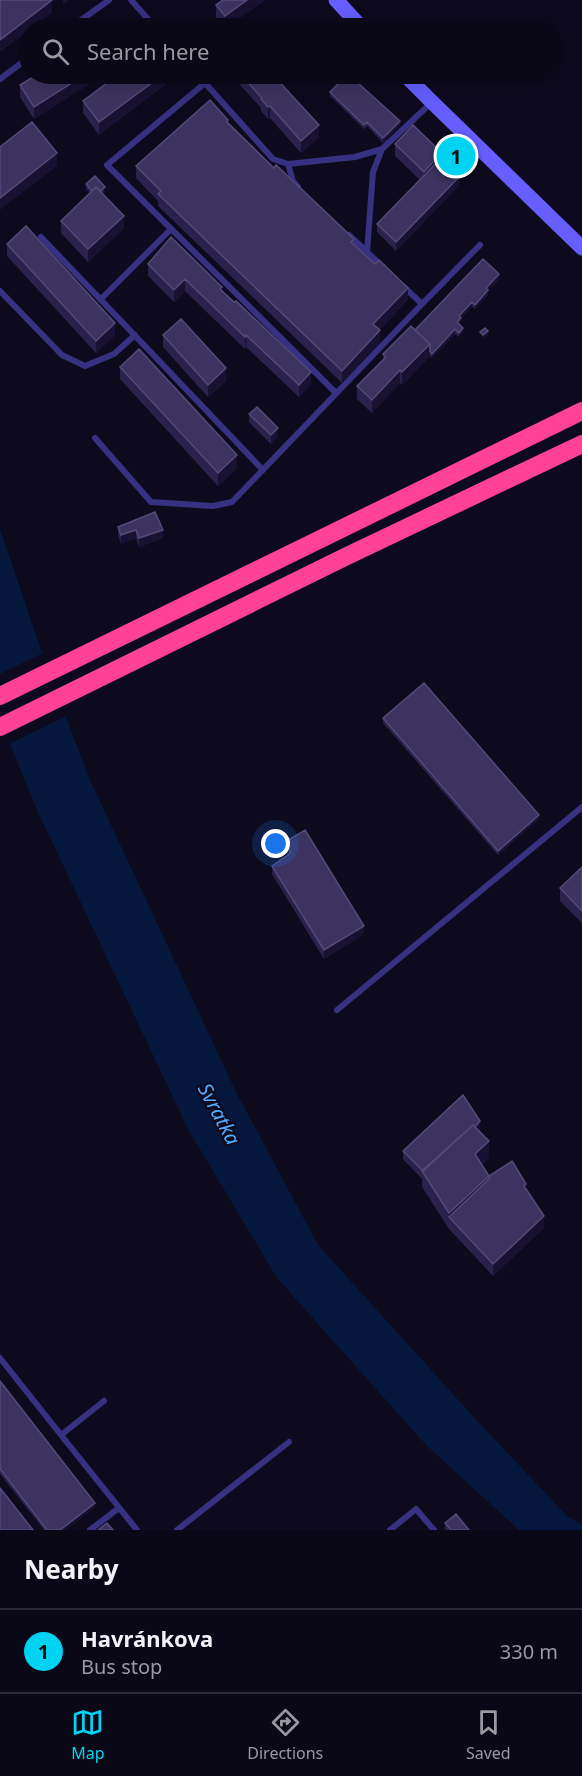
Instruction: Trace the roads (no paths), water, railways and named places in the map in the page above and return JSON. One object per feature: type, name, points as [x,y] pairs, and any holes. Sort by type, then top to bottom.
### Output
[{"type":"highway","points":[[0,696],[582,411]]},
{"type":"highway","points":[[0,728],[582,444]]},
{"type":"street","points":[[336,0],[353,18]]},
{"type":"street","points":[[414,84],[582,248]]},
{"type":"lane","points":[[84,18],[109,0]]},
{"type":"lane","points":[[131,0],[147,18]]},
{"type":"lane","points":[[0,79],[18,66]]},
{"type":"lane","points":[[204,84],[107,165],[336,393]]},
{"type":"lane","points":[[206,84],[273,159],[288,164],[355,157],[382,149]]},
{"type":"lane","points":[[367,252],[373,172],[382,149],[432,102]]},
{"type":"lane","points":[[288,164],[293,181],[301,189]]},
{"type":"lane","points":[[342,228],[390,274]]},
{"type":"lane","points":[[101,299],[171,229]]},
{"type":"lane","points":[[41,237],[263,470]]},
{"type":"lane","points":[[95,438],[151,502],[213,507],[232,502],[480,245]]},
{"type":"lane","points":[[398,282],[422,304]]},
{"type":"lane","points":[[0,291],[62,355],[85,366],[114,354],[135,335]]},
{"type":"lane","points":[[337,1010],[582,807]]},
{"type":"lane","points":[[0,1358],[137,1530]]},
{"type":"lane","points":[[61,1435],[104,1401]]},
{"type":"lane","points":[[177,1530],[289,1442]]},
{"type":"lane","points":[[90,1530],[119,1508]]},
{"type":"lane","points":[[390,1530],[416,1509],[434,1530]]},
{"type":"water","name":"Svratka","points":[[0,529],[40,647],[89,778],[236,1092],[318,1245],[481,1425],[566,1515],[582,1525],[582,1530],[519,1530],[427,1446],[277,1278],[189,1131],[37,810],[0,720]]},
{"type":"place","name":"Havránkova","points":[[456,156]]}]
